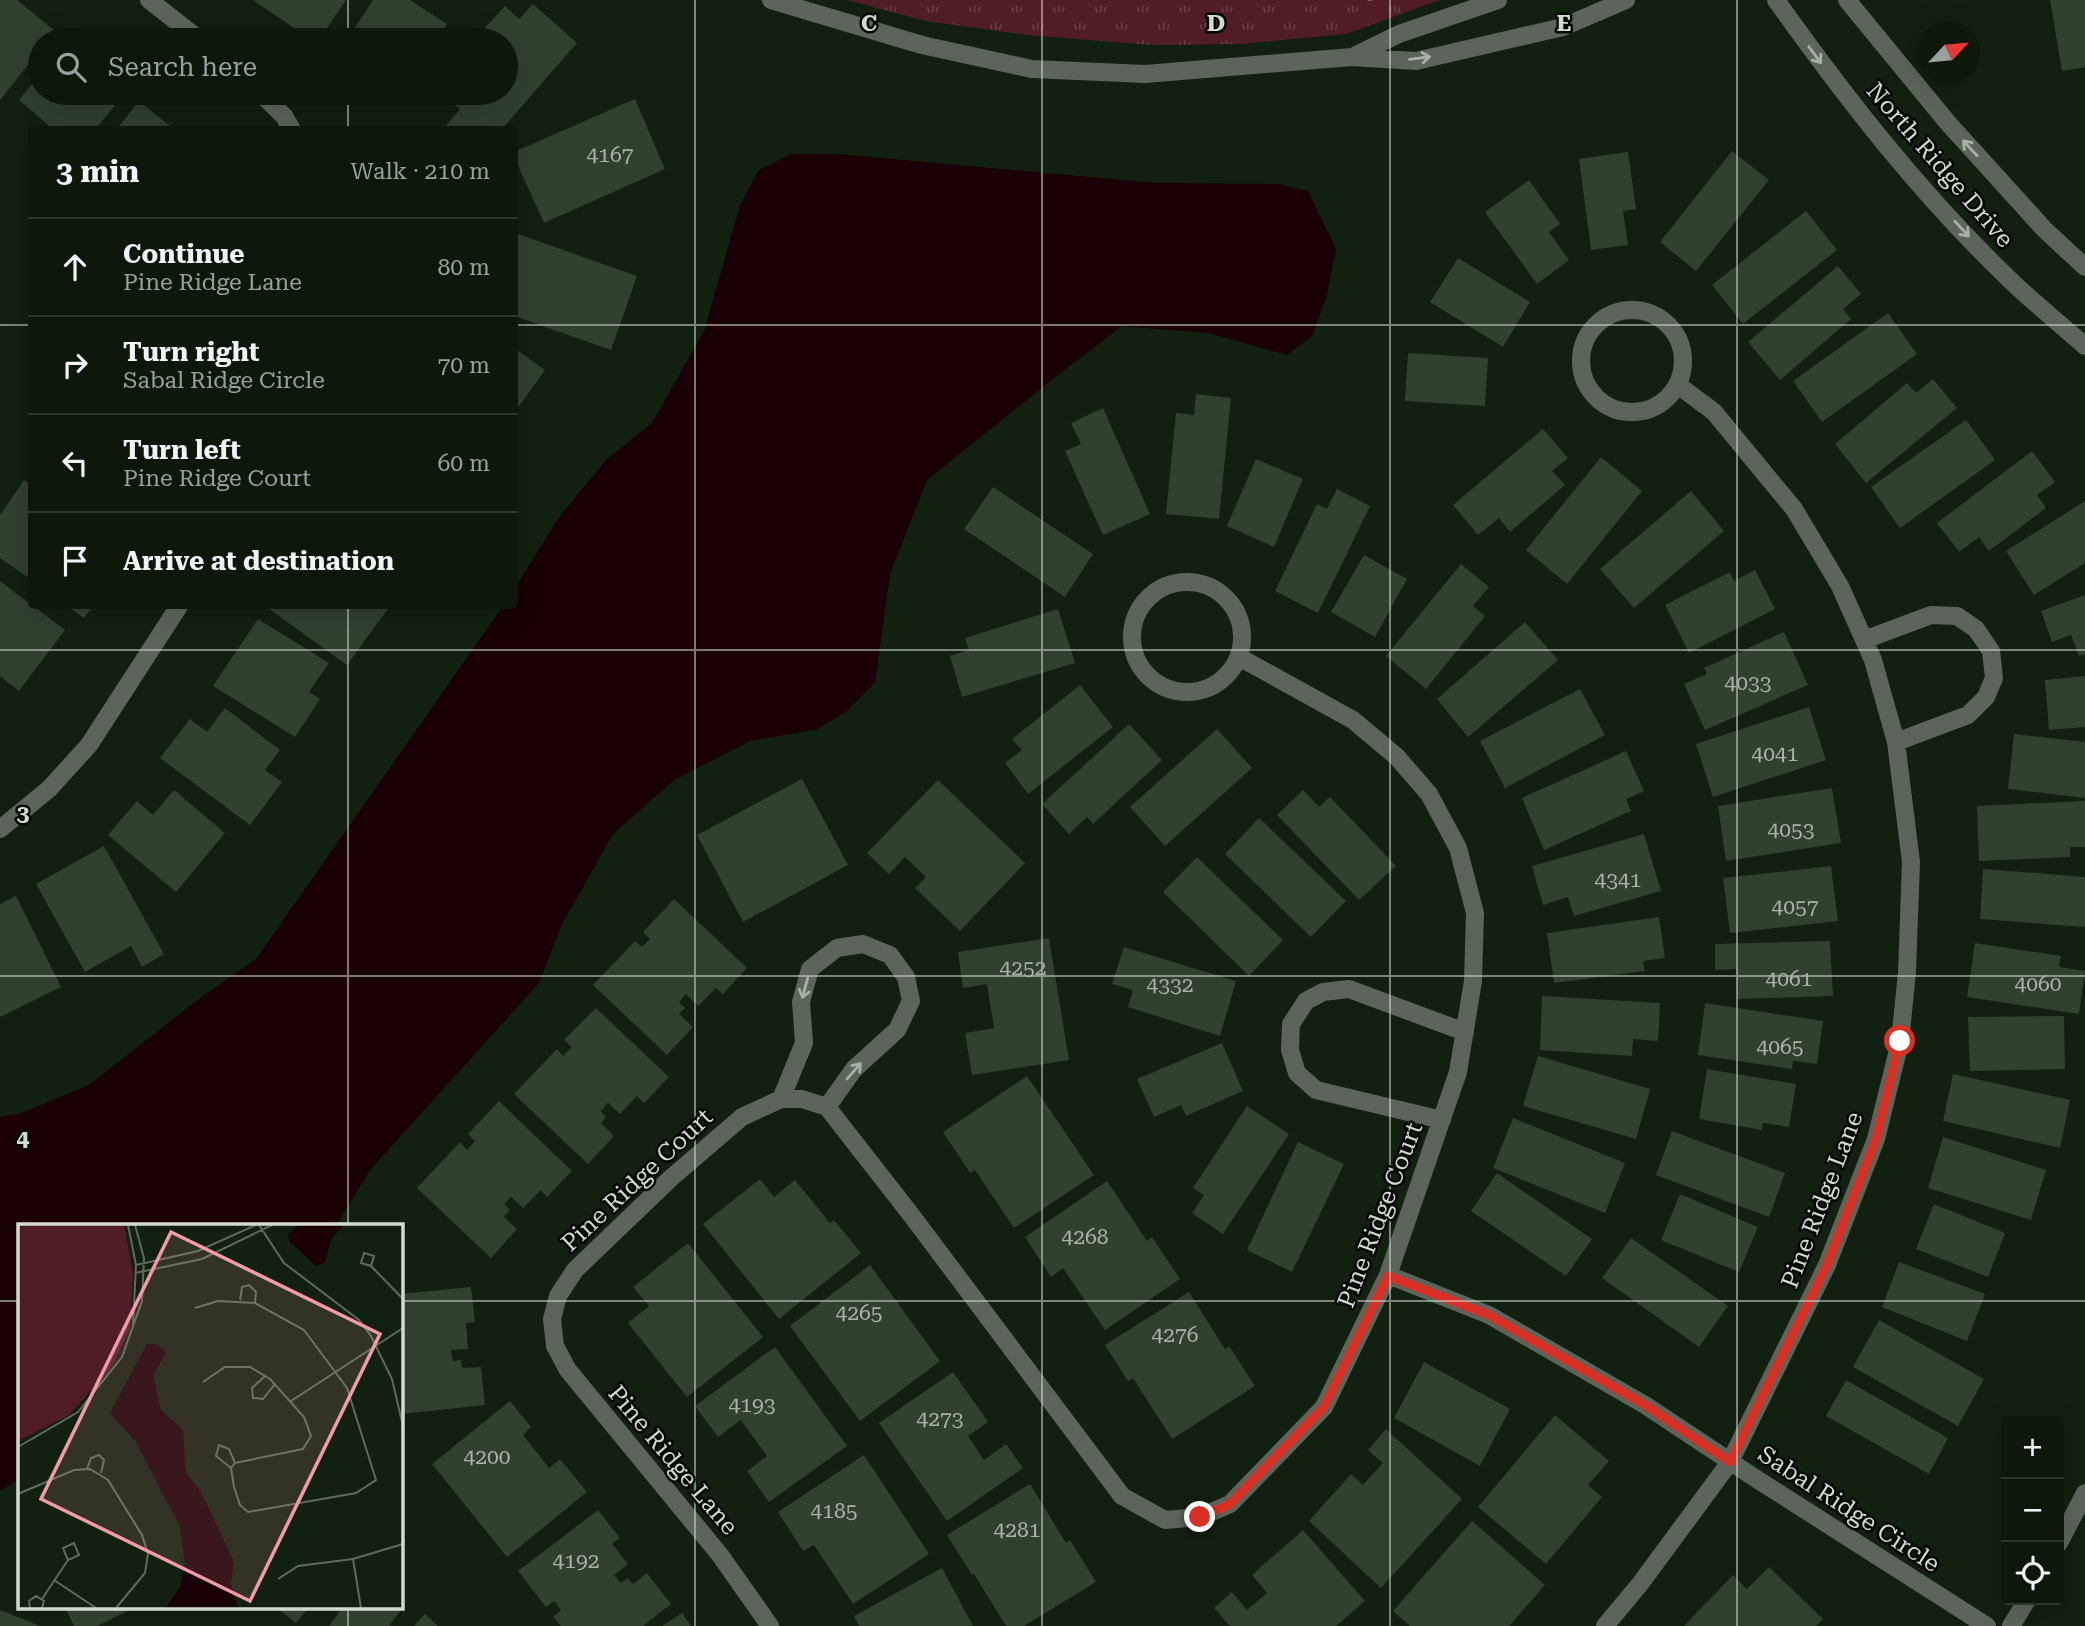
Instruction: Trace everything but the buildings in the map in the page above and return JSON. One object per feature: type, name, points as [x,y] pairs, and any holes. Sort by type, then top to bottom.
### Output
[{"type":"street","points":[[149,0],[185,28]]},
{"type":"street","points":[[771,0],[922,45],[1032,69],[1145,74],[1352,57],[1416,61],[1563,26],[1626,0]]},
{"type":"street","points":[[1352,57],[1399,34],[1498,0]]},
{"type":"street","name":"North Ridge Drive","points":[[1776,0],[1832,78],[1916,180],[2005,275],[2085,346]]},
{"type":"street","name":"North Ridge Drive","points":[[1847,0],[1948,123],[2044,229],[2085,267]]},
{"type":"street","points":[[273,105],[290,126]]},
{"type":"street","points":[[1624,310],[1640,310],[1656,315],[1669,325],[1678,338],[1683,354],[1683,370],[1678,385],[1668,398],[1656,407],[1640,412],[1624,412],[1609,407],[1596,397],[1581,368],[1587,337],[1597,324],[1609,315],[1624,310]]},
{"type":"street","name":"Pine Ridge Lane","points":[[1605,1626],[1640,1584],[1730,1462],[1827,1265],[1876,1139],[1900,1041],[1907,972],[1911,862],[1896,742],[1873,660],[1840,586],[1794,509],[1714,412],[1678,385]]},
{"type":"street","points":[[1190,581],[1206,585],[1222,594],[1241,622],[1239,657],[1230,672],[1217,684],[1201,691],[1167,689],[1152,681],[1140,667],[1133,651],[1131,634],[1135,617],[1143,602],[1156,590],[1172,583],[1190,581]]},
{"type":"street","points":[[0,829],[49,789],[89,745],[176,609]]},
{"type":"street","points":[[1864,640],[1931,615],[1956,616],[1976,629],[1991,651],[1994,678],[1986,697],[1968,715],[1896,742]]},
{"type":"street","name":"Pine Ridge Court","points":[[827,1107],[1122,1496],[1165,1520],[1200,1517],[1230,1504],[1324,1407],[1388,1276],[1458,1072],[1473,981],[1475,913],[1458,848],[1429,794],[1397,757],[1353,720],[1239,657]]},
{"type":"street","points":[[863,944],[890,956],[906,977],[911,1001],[897,1030],[854,1069],[827,1107],[802,1099],[780,1099],[804,1043],[801,1002],[810,969],[837,948],[863,944]]},
{"type":"street","points":[[1442,1120],[1316,1090],[1297,1073],[1290,1050],[1292,1024],[1306,1001],[1324,992],[1349,989],[1465,1032]]},
{"type":"street","name":"Pine Ridge Court","points":[[552,1320],[558,1296],[584,1261],[671,1178],[742,1117],[780,1099]]},
{"type":"street","name":"Sabal Ridge Circle","points":[[1388,1276],[1489,1315],[1645,1405],[1987,1626]]},
{"type":"street","name":"Pine Ridge Lane","points":[[552,1320],[555,1346],[568,1370],[720,1555],[769,1626]]},
{"type":"street","points":[[2060,1542],[2085,1493]]},
{"type":"street","points":[[2011,1626],[2024,1605]]},
{"type":"green space","points":[[847,0],[1440,0],[1346,34],[1241,44],[1152,45],[1027,35],[925,21]]},
{"type":"shaded area","points":[[791,154],[838,154],[1156,183],[1278,184],[1308,191],[1336,249],[1327,295],[1312,336],[1287,355],[1208,333],[1122,326],[927,480],[890,574],[875,682],[848,710],[818,729],[750,741],[674,780],[613,834],[562,924],[539,983],[371,1169],[337,1224],[18,1224],[18,1480],[0,1491],[0,1117],[22,1113],[89,1085],[199,999],[256,959],[501,609],[518,609],[518,583],[560,516],[607,459],[652,423],[704,331],[740,205],[759,170]]},
{"type":"route","points":[[1200,1517],[1230,1504],[1324,1407],[1388,1276],[1489,1315],[1645,1405],[1730,1462],[1827,1265],[1876,1139],[1900,1041]]}]
